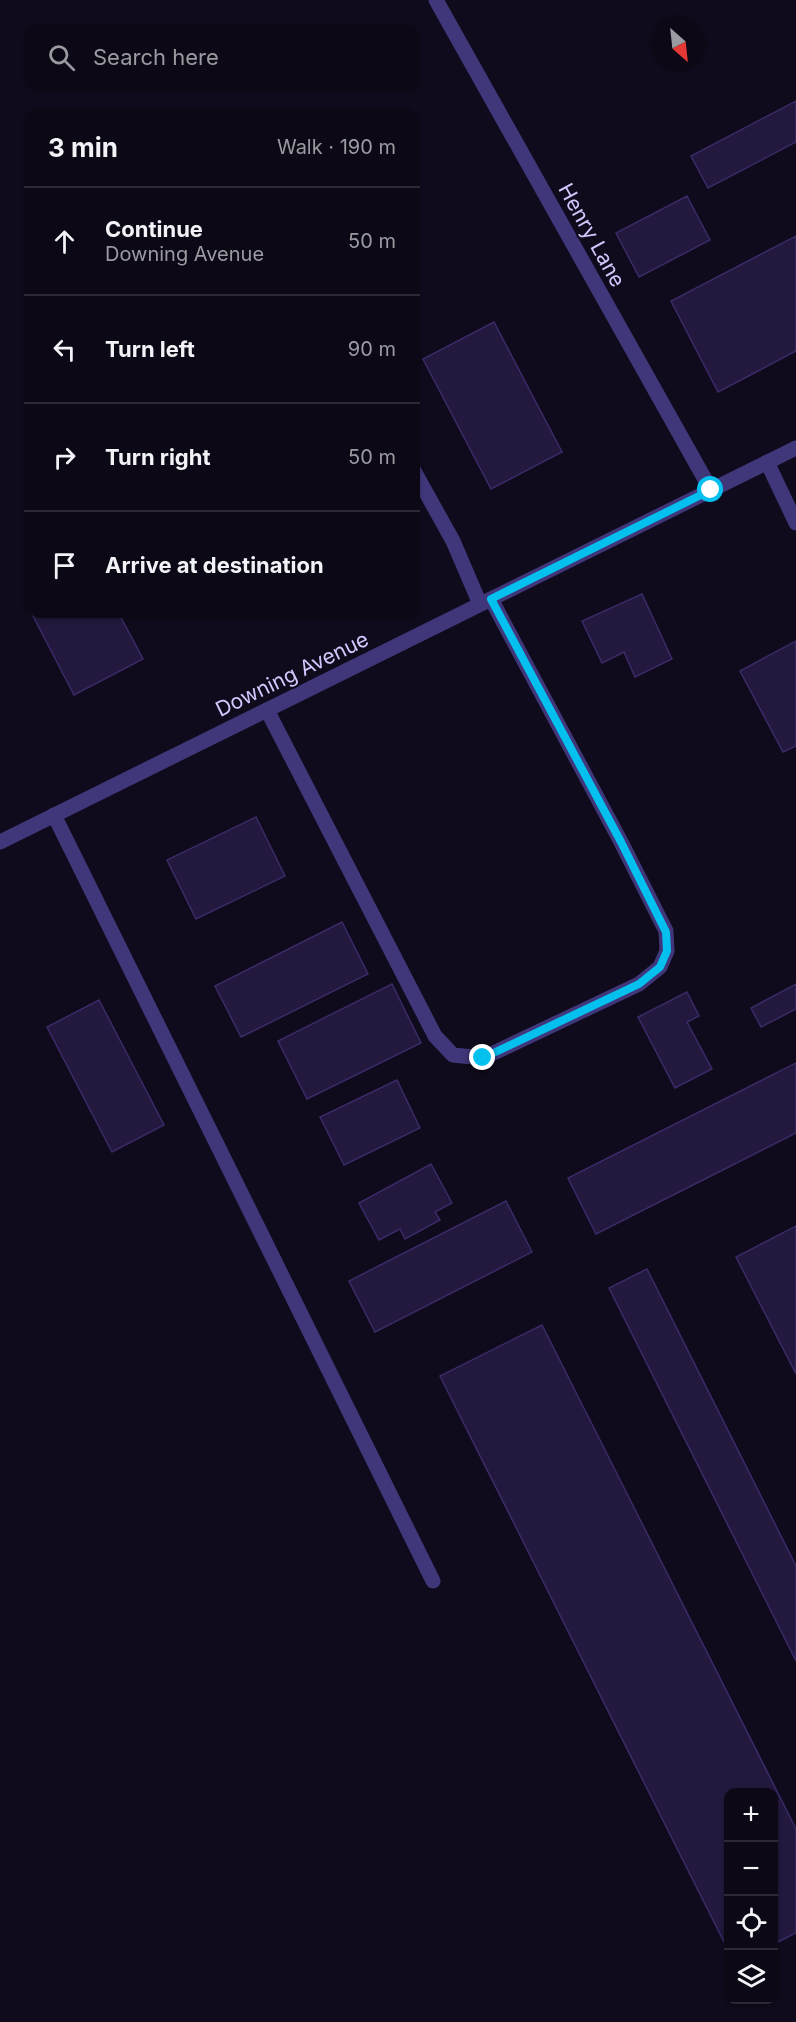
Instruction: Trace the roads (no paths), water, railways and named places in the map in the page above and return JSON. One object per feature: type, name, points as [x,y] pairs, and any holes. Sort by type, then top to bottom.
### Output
[{"type":"street","name":"Henry Lane","points":[[436,0],[711,490]]},
{"type":"street","name":"Downing Avenue","points":[[0,842],[796,448]]},
{"type":"street","points":[[767,462],[796,523]]},
{"type":"street","points":[[267,710],[435,1036],[453,1055],[483,1058],[639,984],[660,967],[667,951],[666,932],[621,842],[420,482]]},
{"type":"street","points":[[54,815],[433,1581]]}]
